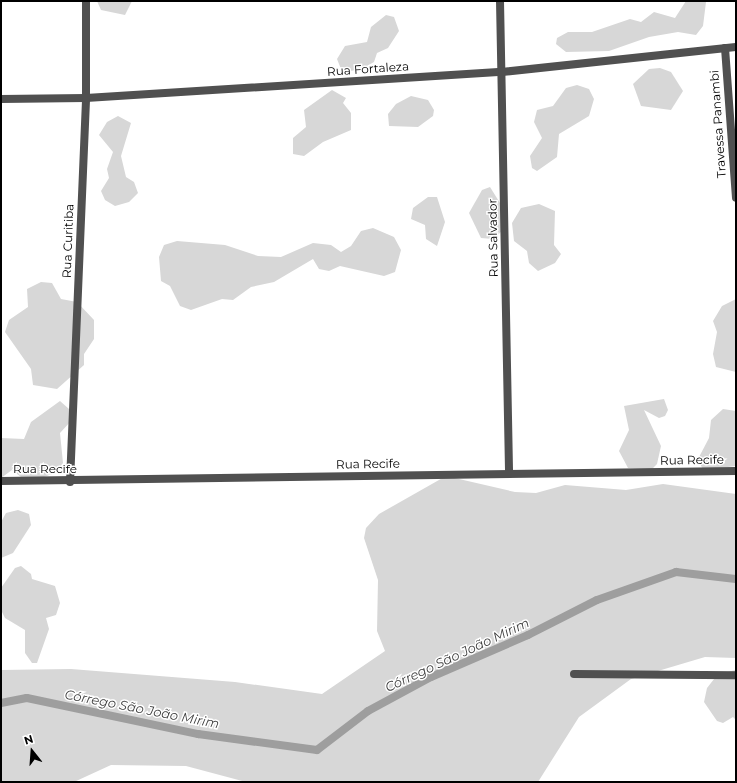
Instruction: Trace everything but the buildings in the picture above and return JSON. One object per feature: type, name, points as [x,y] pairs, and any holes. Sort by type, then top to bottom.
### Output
[{"type":"street","name":"Rua Curitiba","points":[[70,482],[86,98],[86,1]]},
{"type":"street","name":"Rua Salvador","points":[[500,1],[509,474]]},
{"type":"street","name":"Rua Fortaleza","points":[[1,99],[86,98],[502,72],[736,46]]},
{"type":"street","name":"Travessa Panambi","points":[[725,48],[736,198]]},
{"type":"street","name":"Rua Recife","points":[[1,481],[70,482],[736,471]]},
{"type":"street","points":[[574,674],[736,675]]},
{"type":"shaded area","points":[[97,1],[132,1],[125,15],[101,10]]},
{"type":"shaded area","points":[[686,1],[706,2],[703,26],[696,35],[678,32],[649,37],[609,51],[566,52],[556,44],[557,38],[568,32],[592,32],[630,19],[641,22],[654,12],[675,18]]},
{"type":"shaded area","points":[[386,15],[394,17],[399,31],[388,48],[377,53],[374,62],[363,68],[347,72],[341,69],[337,59],[345,46],[367,42],[371,27]]},
{"type":"shaded area","points":[[660,68],[671,72],[683,91],[671,110],[641,106],[633,84],[649,69]]},
{"type":"shaded area","points":[[577,85],[589,89],[594,99],[589,116],[559,134],[557,157],[537,171],[532,168],[530,156],[542,138],[534,122],[537,110],[553,106],[566,88]]},
{"type":"shaded area","points":[[332,90],[346,98],[343,103],[351,113],[351,130],[323,142],[304,156],[293,154],[293,138],[306,127],[304,110]]},
{"type":"shaded area","points":[[411,96],[428,100],[434,110],[433,116],[418,127],[389,126],[388,114],[396,104]]},
{"type":"shaded area","points":[[118,116],[131,123],[121,156],[126,177],[134,182],[138,193],[129,202],[115,206],[105,200],[101,191],[109,178],[107,169],[113,152],[99,135],[107,122]]},
{"type":"shaded area","points":[[490,187],[500,203],[502,231],[493,239],[481,238],[469,213],[482,190]]},
{"type":"shaded area","points":[[428,197],[437,197],[445,222],[437,246],[426,239],[425,225],[411,219],[413,208]]},
{"type":"shaded area","points":[[539,204],[555,211],[554,245],[561,254],[555,263],[538,271],[529,263],[527,251],[514,241],[512,223],[521,208]]},
{"type":"shaded area","points":[[373,228],[394,237],[401,250],[395,272],[384,276],[340,266],[329,271],[319,269],[313,259],[274,282],[251,287],[233,300],[222,299],[191,310],[180,306],[170,286],[161,281],[159,257],[164,245],[177,241],[225,245],[258,256],[281,257],[313,243],[331,245],[341,252],[351,246],[361,231]]},
{"type":"shaded area","points":[[41,282],[52,283],[61,299],[77,302],[94,320],[94,339],[84,354],[84,365],[57,389],[33,385],[31,369],[5,332],[9,320],[28,307],[27,289]]},
{"type":"shaded area","points":[[736,299],[736,372],[716,367],[713,354],[717,332],[713,321],[722,306]]},
{"type":"shaded area","points":[[664,399],[668,410],[665,416],[659,418],[644,410],[661,446],[657,464],[652,469],[628,468],[619,451],[629,430],[624,406]]},
{"type":"shaded area","points":[[60,401],[69,409],[71,421],[60,433],[63,463],[55,473],[44,477],[21,477],[12,470],[1,478],[1,438],[24,439],[31,422]]},
{"type":"shaded area","points":[[723,409],[736,411],[736,466],[703,470],[698,459],[709,438],[711,420]]},
{"type":"shaded area","points":[[446,476],[515,492],[536,493],[565,485],[626,490],[663,484],[736,494],[736,658],[705,657],[631,679],[579,717],[538,782],[246,782],[186,766],[111,765],[74,782],[1,782],[1,670],[71,669],[235,682],[322,694],[385,651],[377,631],[378,580],[364,538],[366,528],[379,514]]},
{"type":"shaded area","points":[[18,510],[29,514],[31,525],[13,553],[1,558],[1,522],[6,513]]},
{"type":"shaded area","points":[[21,566],[31,574],[32,579],[55,586],[60,603],[56,615],[46,618],[49,629],[37,663],[32,663],[25,653],[25,630],[5,618],[1,610],[1,588],[15,568]]},
{"type":"shaded area","points":[[736,670],[736,720],[733,717],[723,723],[717,721],[704,702],[707,688],[718,674]]},
{"type":"waterway","name":"Córrego São João Mirim","points":[[1,703],[27,698],[198,734],[317,750],[368,711],[431,677],[528,635],[597,600],[676,572],[736,579]]}]
